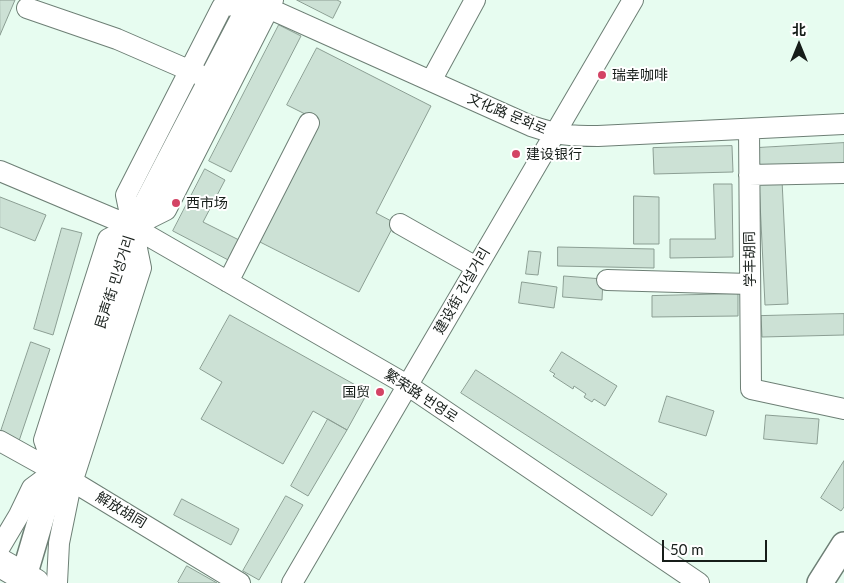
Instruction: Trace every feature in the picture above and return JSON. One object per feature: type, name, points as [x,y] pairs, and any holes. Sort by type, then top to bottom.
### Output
[{"type":"main road","name":"民声街 민성거리","points":[[14,578],[64,476],[133,227],[200,75],[258,2]]},
{"type":"main road","points":[[820,583],[844,545]]},
{"type":"main road","points":[[838,583],[844,573]]},
{"type":"street","points":[[431,81],[475,0]]},
{"type":"street","name":"建设街 건설거리","points":[[292,583],[633,0]]},
{"type":"street","points":[[133,227],[166,210],[258,2]]},
{"type":"street","name":"文化路 문화로","points":[[258,2],[531,126],[554,134],[572,136],[844,124]]},
{"type":"street","points":[[27,8],[117,40],[200,75]]},
{"type":"street","points":[[228,282],[308,123]]},
{"type":"street","name":"学丰胡同","points":[[748,129],[751,390],[844,409]]},
{"type":"street","name":"繁荣路 번영로","points":[[0,171],[133,227],[407,385],[698,583]]},
{"type":"street","points":[[749,175],[844,174]]},
{"type":"street","points":[[400,224],[476,267]]},
{"type":"street","points":[[607,280],[750,284]]},
{"type":"street","name":"解放胡同","points":[[0,441],[64,476],[240,583]]},
{"type":"street","points":[[0,547],[32,488],[64,476],[57,583]]},
{"type":"building","points":[[0,0],[15,0],[0,35]]},
{"type":"building","points":[[297,0],[337,0],[341,2],[333,18]]},
{"type":"building","points":[[279,25],[301,36],[231,172],[209,161]]},
{"type":"building","points":[[317,48],[431,106],[376,213],[395,223],[359,292],[256,240],[317,120],[287,105]]},
{"type":"building","points":[[844,143],[844,166],[759,171],[757,148]]},
{"type":"building","points":[[732,146],[733,172],[654,174],[653,148]]},
{"type":"building","points":[[205,169],[225,180],[203,222],[243,242],[232,262],[173,231]]},
{"type":"building","points":[[782,180],[788,304],[765,305],[759,181]]},
{"type":"building","points":[[714,184],[732,184],[733,257],[670,258],[670,239],[715,239]]},
{"type":"building","points":[[634,196],[659,197],[659,244],[634,244]]},
{"type":"building","points":[[0,197],[46,215],[35,241],[0,227]]},
{"type":"building","points":[[62,228],[82,233],[53,335],[34,329]]},
{"type":"building","points":[[558,247],[654,249],[654,268],[558,266]]},
{"type":"building","points":[[529,251],[541,252],[538,275],[526,274]]},
{"type":"building","points":[[564,276],[603,279],[602,300],[563,297]]},
{"type":"building","points":[[522,282],[557,287],[554,308],[519,303]]},
{"type":"building","points":[[738,294],[738,316],[652,317],[652,296]]},
{"type":"building","points":[[844,314],[844,335],[762,337],[761,316]]},
{"type":"building","points":[[230,315],[359,387],[360,385],[369,390],[347,430],[313,411],[283,464],[201,419],[222,382],[200,369]]},
{"type":"building","points":[[31,342],[50,349],[19,441],[0,434]]},
{"type":"building","points":[[562,352],[617,386],[605,406],[594,399],[592,402],[584,397],[586,394],[574,386],[573,389],[553,376],[555,374],[550,371]]},
{"type":"building","points":[[476,370],[667,494],[652,516],[461,393]]},
{"type":"building","points":[[667,396],[714,411],[706,436],[659,422]]},
{"type":"building","points":[[766,415],[819,419],[817,444],[764,439]]},
{"type":"building","points":[[328,419],[347,430],[308,496],[291,486]]},
{"type":"building","points":[[844,461],[844,507],[841,511],[821,498]]},
{"type":"building","points":[[286,496],[303,505],[259,580],[243,571]]},
{"type":"building","points":[[182,499],[239,529],[231,545],[174,515]]},
{"type":"building","points":[[187,566],[217,583],[179,583]]},
{"type":"place","name":"瑞幸咖啡","points":[[602,75]]},
{"type":"place","name":"建设银行","points":[[516,154]]},
{"type":"place","name":"西市场","points":[[176,203]]},
{"type":"place","name":"国贸","points":[[380,392]]}]
